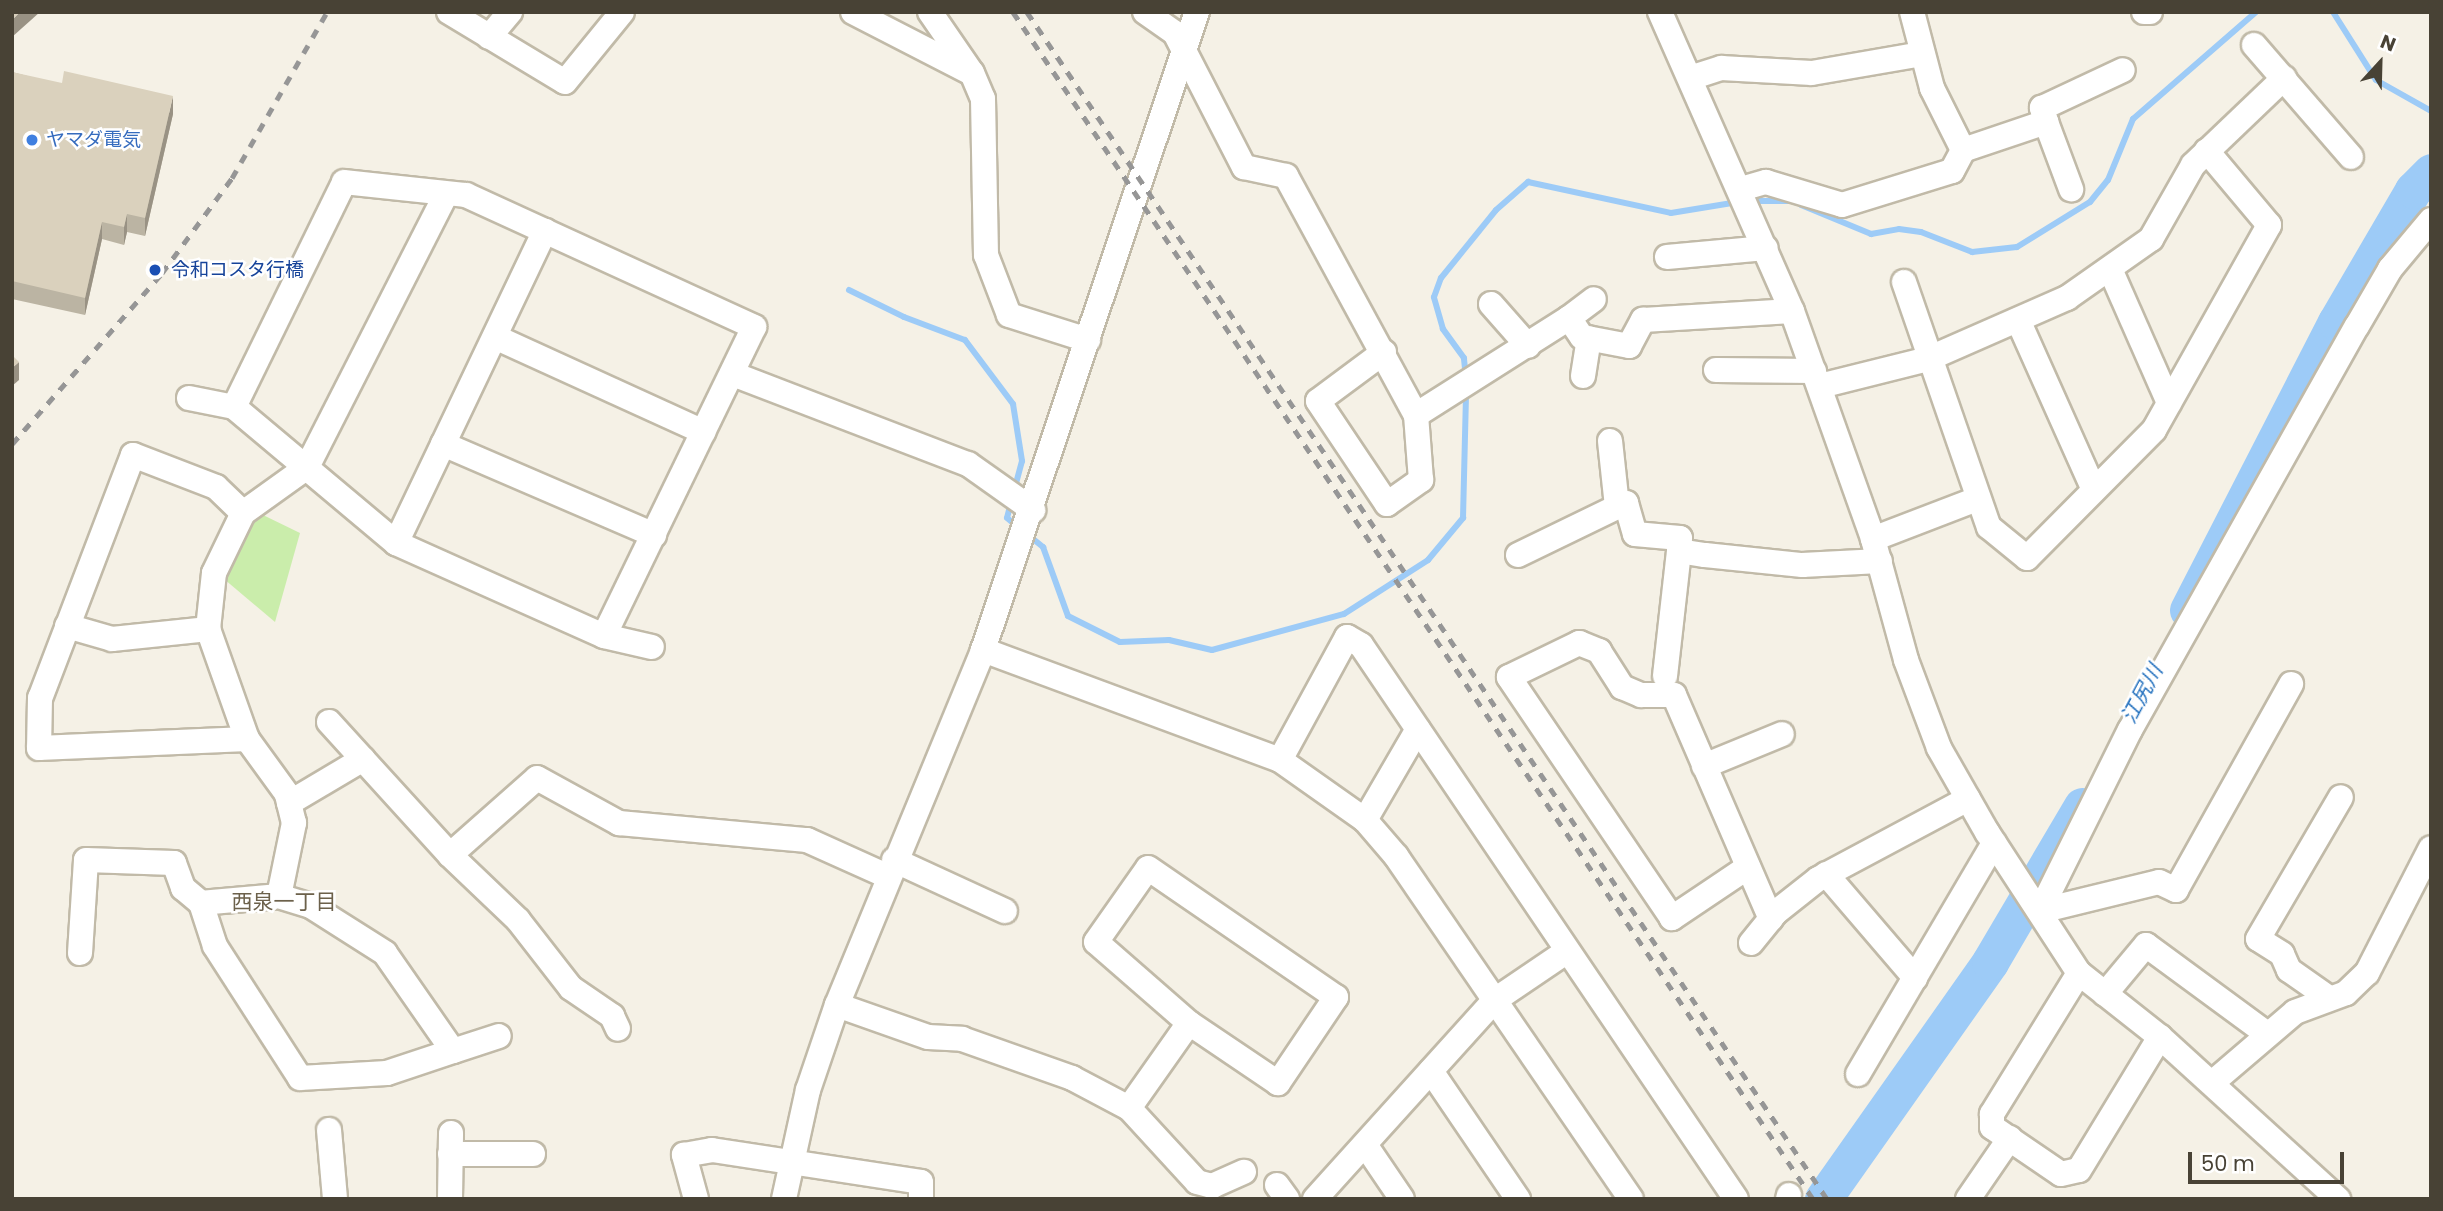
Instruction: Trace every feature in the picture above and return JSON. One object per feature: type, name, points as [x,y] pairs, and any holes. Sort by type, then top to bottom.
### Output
[{"type":"street","points":[[449,12],[565,82],[622,12]]},
{"type":"street","points":[[489,37],[510,12]]},
{"type":"street","points":[[853,12],[972,73]]},
{"type":"street","points":[[930,12],[972,73],[983,99],[986,255],[1009,315],[1088,340]]},
{"type":"street","points":[[1145,12],[1175,33],[1244,167],[1286,176],[1384,352],[1416,415],[1421,480],[1387,504],[1318,401],[1384,352]]},
{"type":"street","points":[[784,1199],[790,1161],[837,1005],[891,868],[983,650],[1197,12]]},
{"type":"street","points":[[1660,12],[1741,189],[1792,312],[1876,550],[1906,660],[1939,748],[1968,799],[2079,973],[2160,1037],[2338,1199]]},
{"type":"street","points":[[1912,12],[1933,88],[1963,150]]},
{"type":"street","points":[[2144,12],[2150,12]]},
{"type":"street","points":[[2254,44],[2351,157]]},
{"type":"street","points":[[1690,78],[1721,68],[1812,72],[1922,54]]},
{"type":"street","points":[[2071,189],[2042,108],[2123,70]]},
{"type":"street","points":[[1716,370],[1817,378],[1928,359],[2067,298],[2151,239],[2193,165],[2284,78]]},
{"type":"street","points":[[1741,189],[1766,182],[1842,205],[1952,171],[1963,150],[2046,122]]},
{"type":"street","points":[[1904,282],[1928,359],[1989,527],[2028,558],[2154,430],[2269,225],[2207,150]]},
{"type":"street","points":[[234,407],[344,182],[466,195],[754,327],[604,636]]},
{"type":"street","points":[[279,896],[294,823],[289,803],[247,739],[208,629],[214,573],[243,513],[307,467],[446,194]]},
{"type":"street","points":[[2039,911],[2130,730],[2389,269],[2431,220]]},
{"type":"street","points":[[396,543],[545,231]]},
{"type":"street","points":[[1667,257],[1766,248]]},
{"type":"street","points":[[2110,269],[2169,403]]},
{"type":"street","points":[[1416,415],[1528,346],[1594,299]]},
{"type":"street","points":[[1491,304],[1528,346]]},
{"type":"street","points":[[1569,318],[1582,337],[1629,346],[1643,320],[1792,312]]},
{"type":"street","points":[[2018,320],[2094,490]]},
{"type":"street","points":[[495,337],[703,432]]},
{"type":"street","points":[[1583,376],[1589,338]]},
{"type":"street","points":[[733,374],[968,464],[1032,510]]},
{"type":"street","points":[[189,398],[234,407],[396,543],[604,636],[652,647]]},
{"type":"street","points":[[1609,441],[1617,507]]},
{"type":"street","points":[[443,444],[654,535]]},
{"type":"street","points":[[243,513],[216,487],[132,455],[40,698],[39,748],[247,739]]},
{"type":"street","points":[[1679,551],[1802,565],[1876,550],[1978,499]]},
{"type":"street","points":[[1518,555],[1626,503],[1635,534],[1680,538],[1665,676]]},
{"type":"street","points":[[67,626],[112,639],[208,629]]},
{"type":"street","points":[[1280,760],[1348,637],[1361,645],[1566,952],[1736,1199]]},
{"type":"street","points":[[1748,867],[1672,918],[1509,677],[1579,643],[1599,651],[1622,687],[1641,695],[1674,695],[1771,919]]},
{"type":"street","points":[[983,650],[1280,760],[1365,820],[1396,856],[1631,1199]]},
{"type":"street","points":[[2039,911],[2159,882],[2176,890],[2291,684]]},
{"type":"street","points":[[329,722],[450,855],[519,920],[571,988],[612,1016],[618,1029]]},
{"type":"street","points":[[1365,820],[1418,729]]},
{"type":"street","points":[[1704,766],[1782,734]]},
{"type":"street","points":[[289,803],[363,759]]},
{"type":"street","points":[[450,855],[537,778],[619,823],[807,840],[1005,911]]},
{"type":"street","points":[[2329,998],[2290,970],[2282,954],[2258,939],[2341,797]]},
{"type":"street","points":[[1751,943],[1771,919],[1826,874],[1968,799]]},
{"type":"street","points":[[1858,1074],[1994,843]]},
{"type":"street","points":[[2211,1083],[2266,1033],[2295,1012],[2346,993],[2367,973],[2431,848]]},
{"type":"street","points":[[80,953],[86,860],[174,863],[183,888],[201,904],[215,946],[300,1078],[387,1073],[499,1036]]},
{"type":"street","points":[[1148,868],[1336,997],[1278,1083],[1189,1023],[1096,942],[1148,868]]},
{"type":"street","points":[[1826,874],[1915,978]]},
{"type":"street","points":[[201,904],[279,896],[311,906],[385,953],[453,1051]]},
{"type":"street","points":[[2105,994],[2146,945],[2266,1033]]},
{"type":"street","points":[[1315,1199],[1366,1146],[1495,1000],[1566,952]]},
{"type":"street","points":[[2079,973],[1992,1114],[1992,1127],[2061,1174],[2079,1170],[2160,1037]]},
{"type":"street","points":[[837,1005],[928,1037],[962,1039],[1072,1078],[1129,1108],[1196,1182],[1212,1186],[1244,1172]]},
{"type":"street","points":[[1129,1108],[1189,1023]]},
{"type":"street","points":[[1432,1072],[1518,1199]]},
{"type":"street","points":[[329,1130],[335,1199]]},
{"type":"street","points":[[1968,1199],[2010,1138]]},
{"type":"street","points":[[450,1199],[450,1143],[533,1154]]},
{"type":"street","points":[[1366,1146],[1402,1199]]},
{"type":"street","points":[[696,1199],[684,1155],[712,1150],[921,1182],[922,1199]]},
{"type":"green space","points":[[263,515],[300,533],[275,622],[224,579],[250,522]]},
{"type":"building","points":[[12,12],[20,12],[12,20]]},
{"type":"building","points":[[64,71],[173,96],[145,218],[127,214],[124,227],[102,222],[85,298],[12,281],[12,72],[62,83]]},
{"type":"building","points":[[12,355],[19,362],[12,368]]},
{"type":"waterway","points":[[1801,205],[1871,234],[1899,229],[1921,232],[1972,252],[2017,247],[2090,202],[2108,180],[2133,119],[2256,12]]},
{"type":"waterway","points":[[2333,12],[2376,80],[2431,111]]},
{"type":"waterway","name":"江尻川","points":[[2188,610],[2336,322],[2413,190],[2431,172]]},
{"type":"waterway","points":[[1466,378],[1464,358],[1443,329],[1434,297],[1441,278],[1496,210],[1528,182],[1671,213],[1738,202]]},
{"type":"waterway","points":[[1749,201],[1790,201]]},
{"type":"waterway","points":[[849,290],[904,317],[965,340],[1013,404],[1022,461],[1014,491]]},
{"type":"waterway","points":[[1027,534],[1043,547],[1068,616],[1120,642],[1169,640],[1212,650],[1344,614],[1428,560],[1463,518],[1466,392]]},
{"type":"waterway","points":[[1011,502],[1007,518],[1018,527]]},
{"type":"waterway","name":"江尻川","points":[[1823,1199],[1990,962],[2082,806]]},
{"type":"railway","points":[[12,444],[162,273],[232,178],[327,12]]},
{"type":"railway","points":[[1013,12],[1813,1199]]},
{"type":"railway","points":[[1027,12],[1827,1199]]},
{"type":"place","name":"ヤマダ電気","points":[[32,140]]},
{"type":"place","name":"令和コスタ行橋","points":[[155,270]]},
{"type":"district","name":"西泉一丁目","points":[[284,902]]}]
